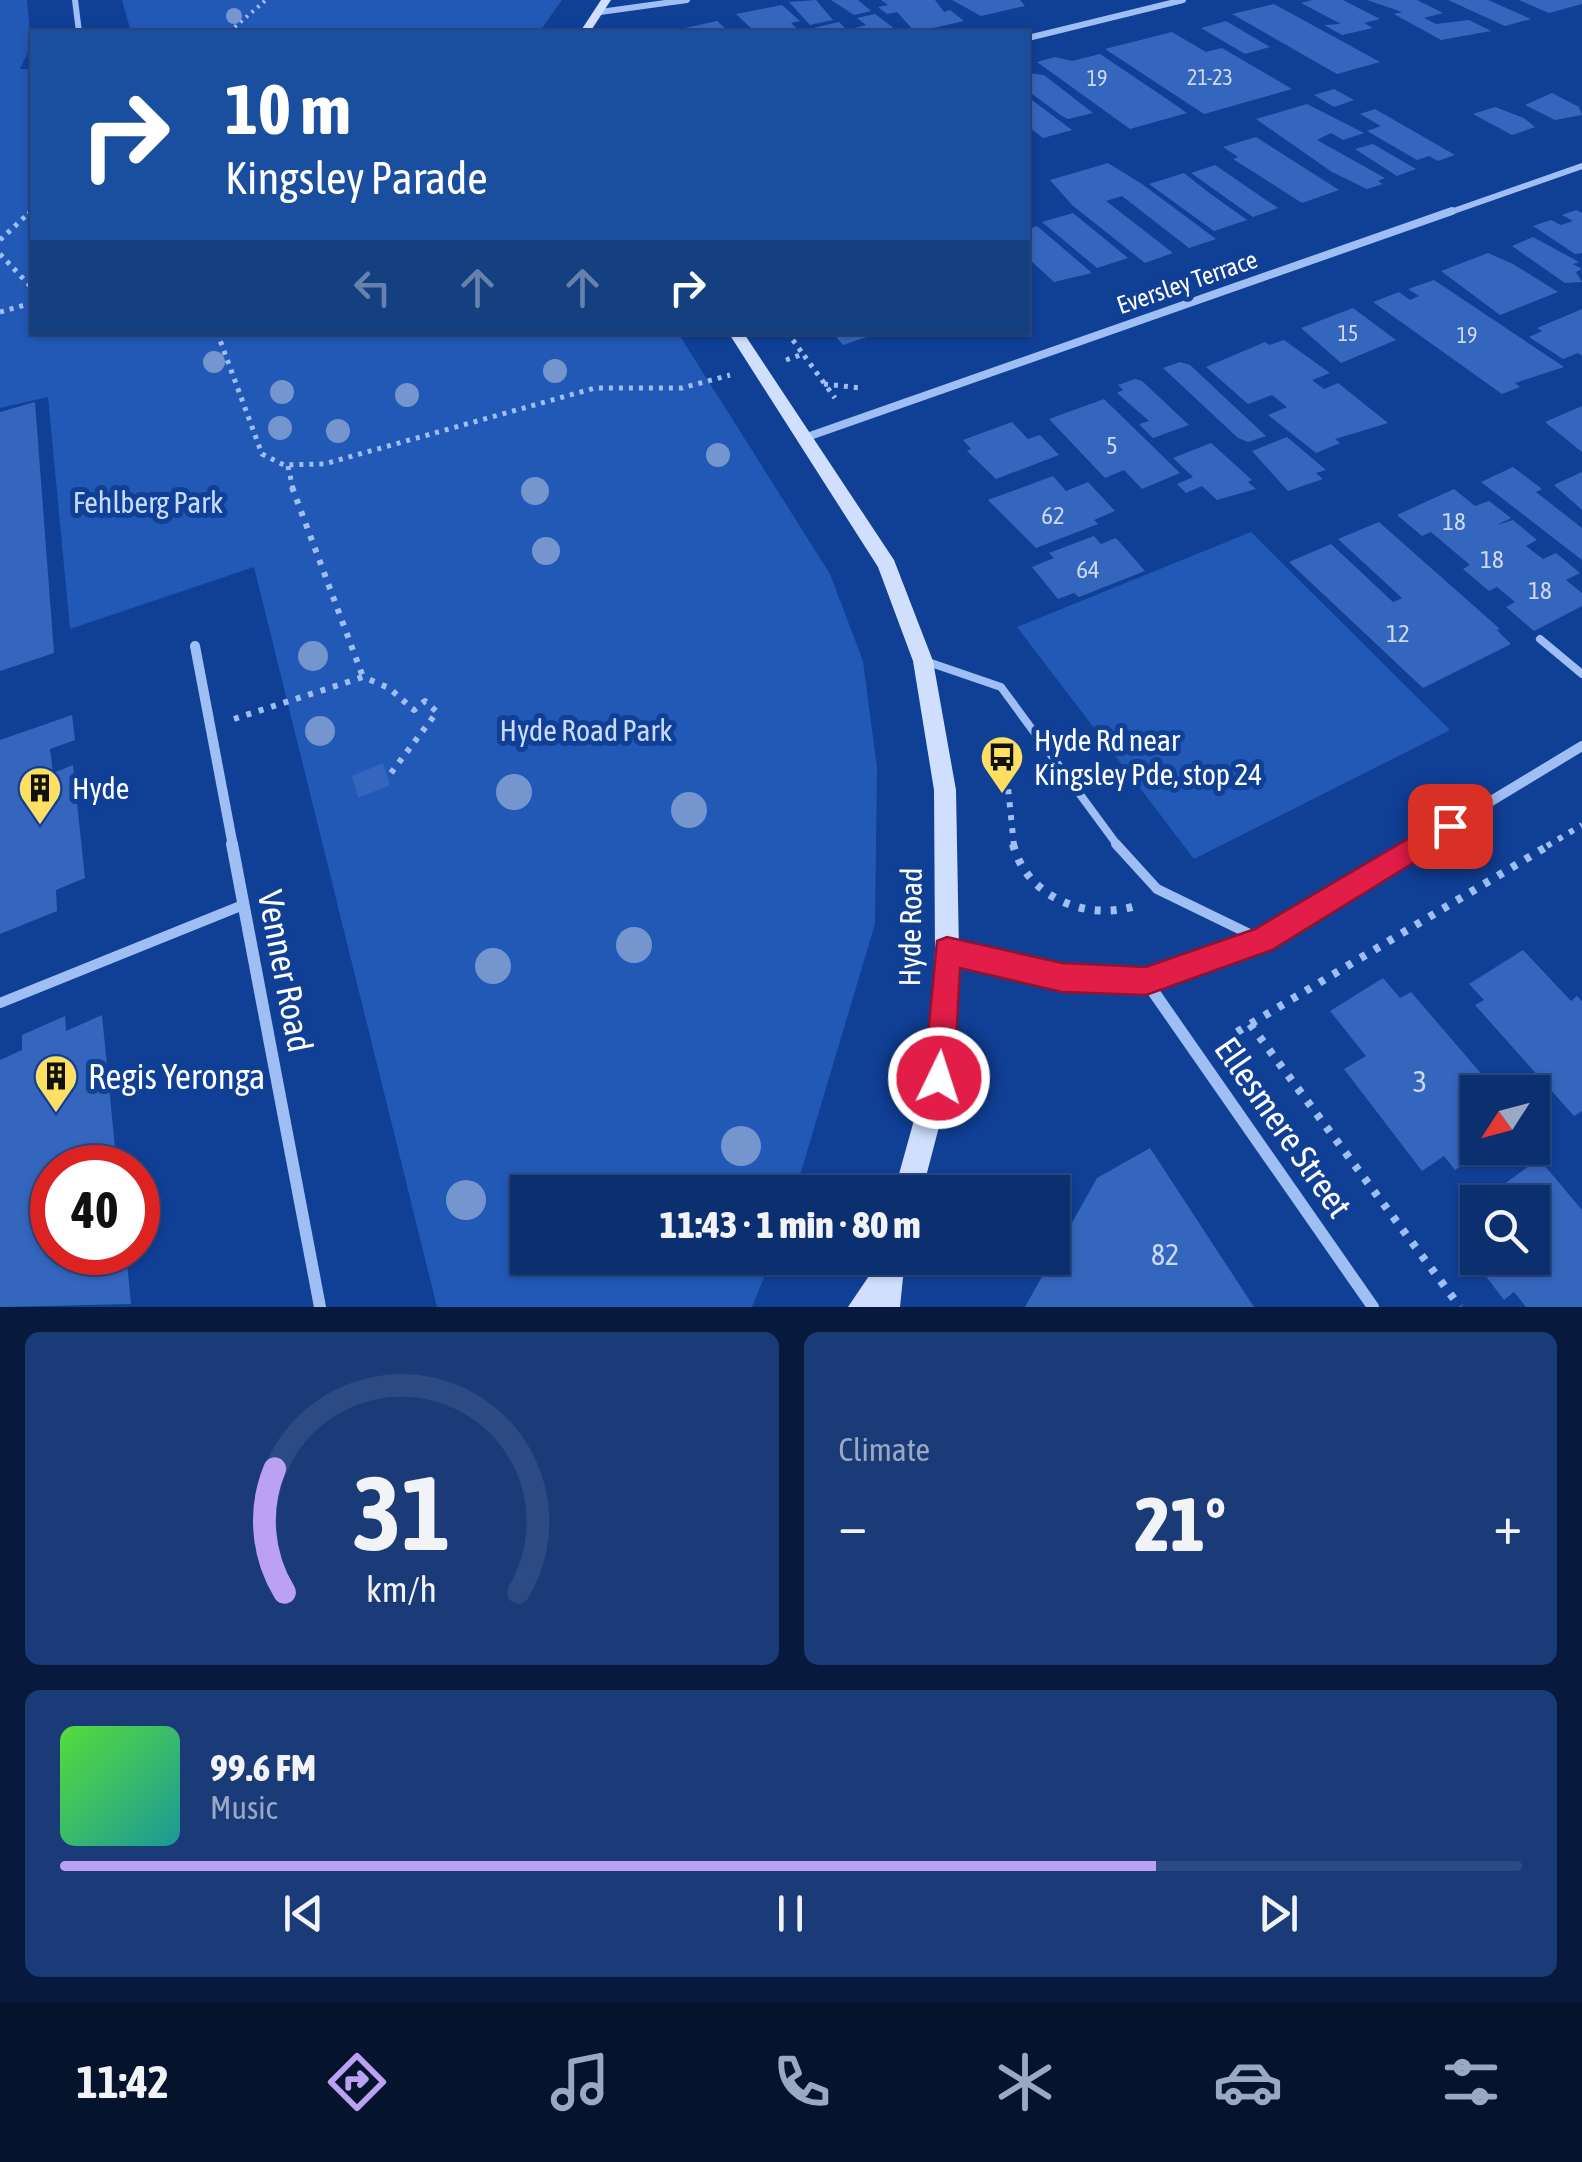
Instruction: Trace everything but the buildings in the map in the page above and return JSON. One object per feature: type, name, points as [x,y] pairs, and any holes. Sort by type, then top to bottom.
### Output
[{"type":"street","points":[[75,0],[79,30]]},
{"type":"street","points":[[586,30],[606,0]]},
{"type":"street","points":[[600,12],[686,0]]},
{"type":"street","points":[[1030,38],[1183,0]]},
{"type":"street","name":"Eversley Terrace","points":[[806,437],[1582,166]]},
{"type":"street","name":"Hyde Road","points":[[737,335],[887,564],[923,661],[945,790],[947,951],[939,1078],[913,1175]]},
{"type":"street","name":"Venner Road","points":[[195,646],[320,1307]]},
{"type":"street","points":[[947,951],[1062,978],[1146,981],[1262,940],[1582,746]]},
{"type":"street","name":"Ellesmere Street","points":[[1146,981],[1373,1307]]},
{"type":"street","points":[[863,1307],[887,1281]]},
{"type":"lane","points":[[1540,638],[1582,674]]},
{"type":"lane","points":[[923,661],[1001,687],[1136,871],[1158,889],[1262,940]]},
{"type":"lane","points":[[0,1003],[243,906]]},
{"type":"path","points":[[231,30],[266,0]]},
{"type":"path","points":[[0,240],[30,212]]},
{"type":"path","points":[[0,254],[30,286]]},
{"type":"path","points":[[0,312],[30,304]]},
{"type":"path","points":[[218,335],[262,454],[288,466],[324,464],[594,388],[682,388],[727,376]]},
{"type":"path","points":[[789,335],[838,400]]},
{"type":"path","points":[[791,358],[802,354]]},
{"type":"path","points":[[823,384],[848,386]]},
{"type":"path","points":[[288,466],[363,677]]},
{"type":"path","points":[[254,711],[363,677],[389,688],[414,710],[425,701],[437,712],[391,773]]},
{"type":"path","points":[[1020,751],[1005,758],[1012,849],[1035,890],[1064,904],[1120,912],[1150,900]]},
{"type":"path","points":[[1237,1032],[1582,825]]},
{"type":"path","points":[[1250,1024],[1460,1307]]},
{"type":"green space","name":"Hyde Road Park","points":[[0,0],[27,0],[30,48],[20,69],[30,69],[30,335],[679,335],[830,574],[863,661],[877,768],[875,924],[800,1175],[510,1175],[510,1275],[765,1275],[752,1307],[437,1307],[254,567],[70,629],[48,397],[0,408]]},
{"type":"green space","points":[[122,0],[562,0],[541,30],[130,30]]},
{"type":"green space","points":[[1251,532],[1450,730],[1194,859],[1017,627]]},
{"type":"place","name":"Hyde Rd near Kingsley Pde, stop 24","points":[[1002,795]]},
{"type":"place","name":"Hyde","points":[[40,826]]},
{"type":"place","name":"Regis Yeronga","points":[[56,1114]]},
{"type":"route","points":[[939,1078],[947,951],[1062,978],[1146,981],[1197,967],[1262,940],[1450,826]]},
{"type":"park label","name":"Fehlberg Park","points":[[148,502]]}]
